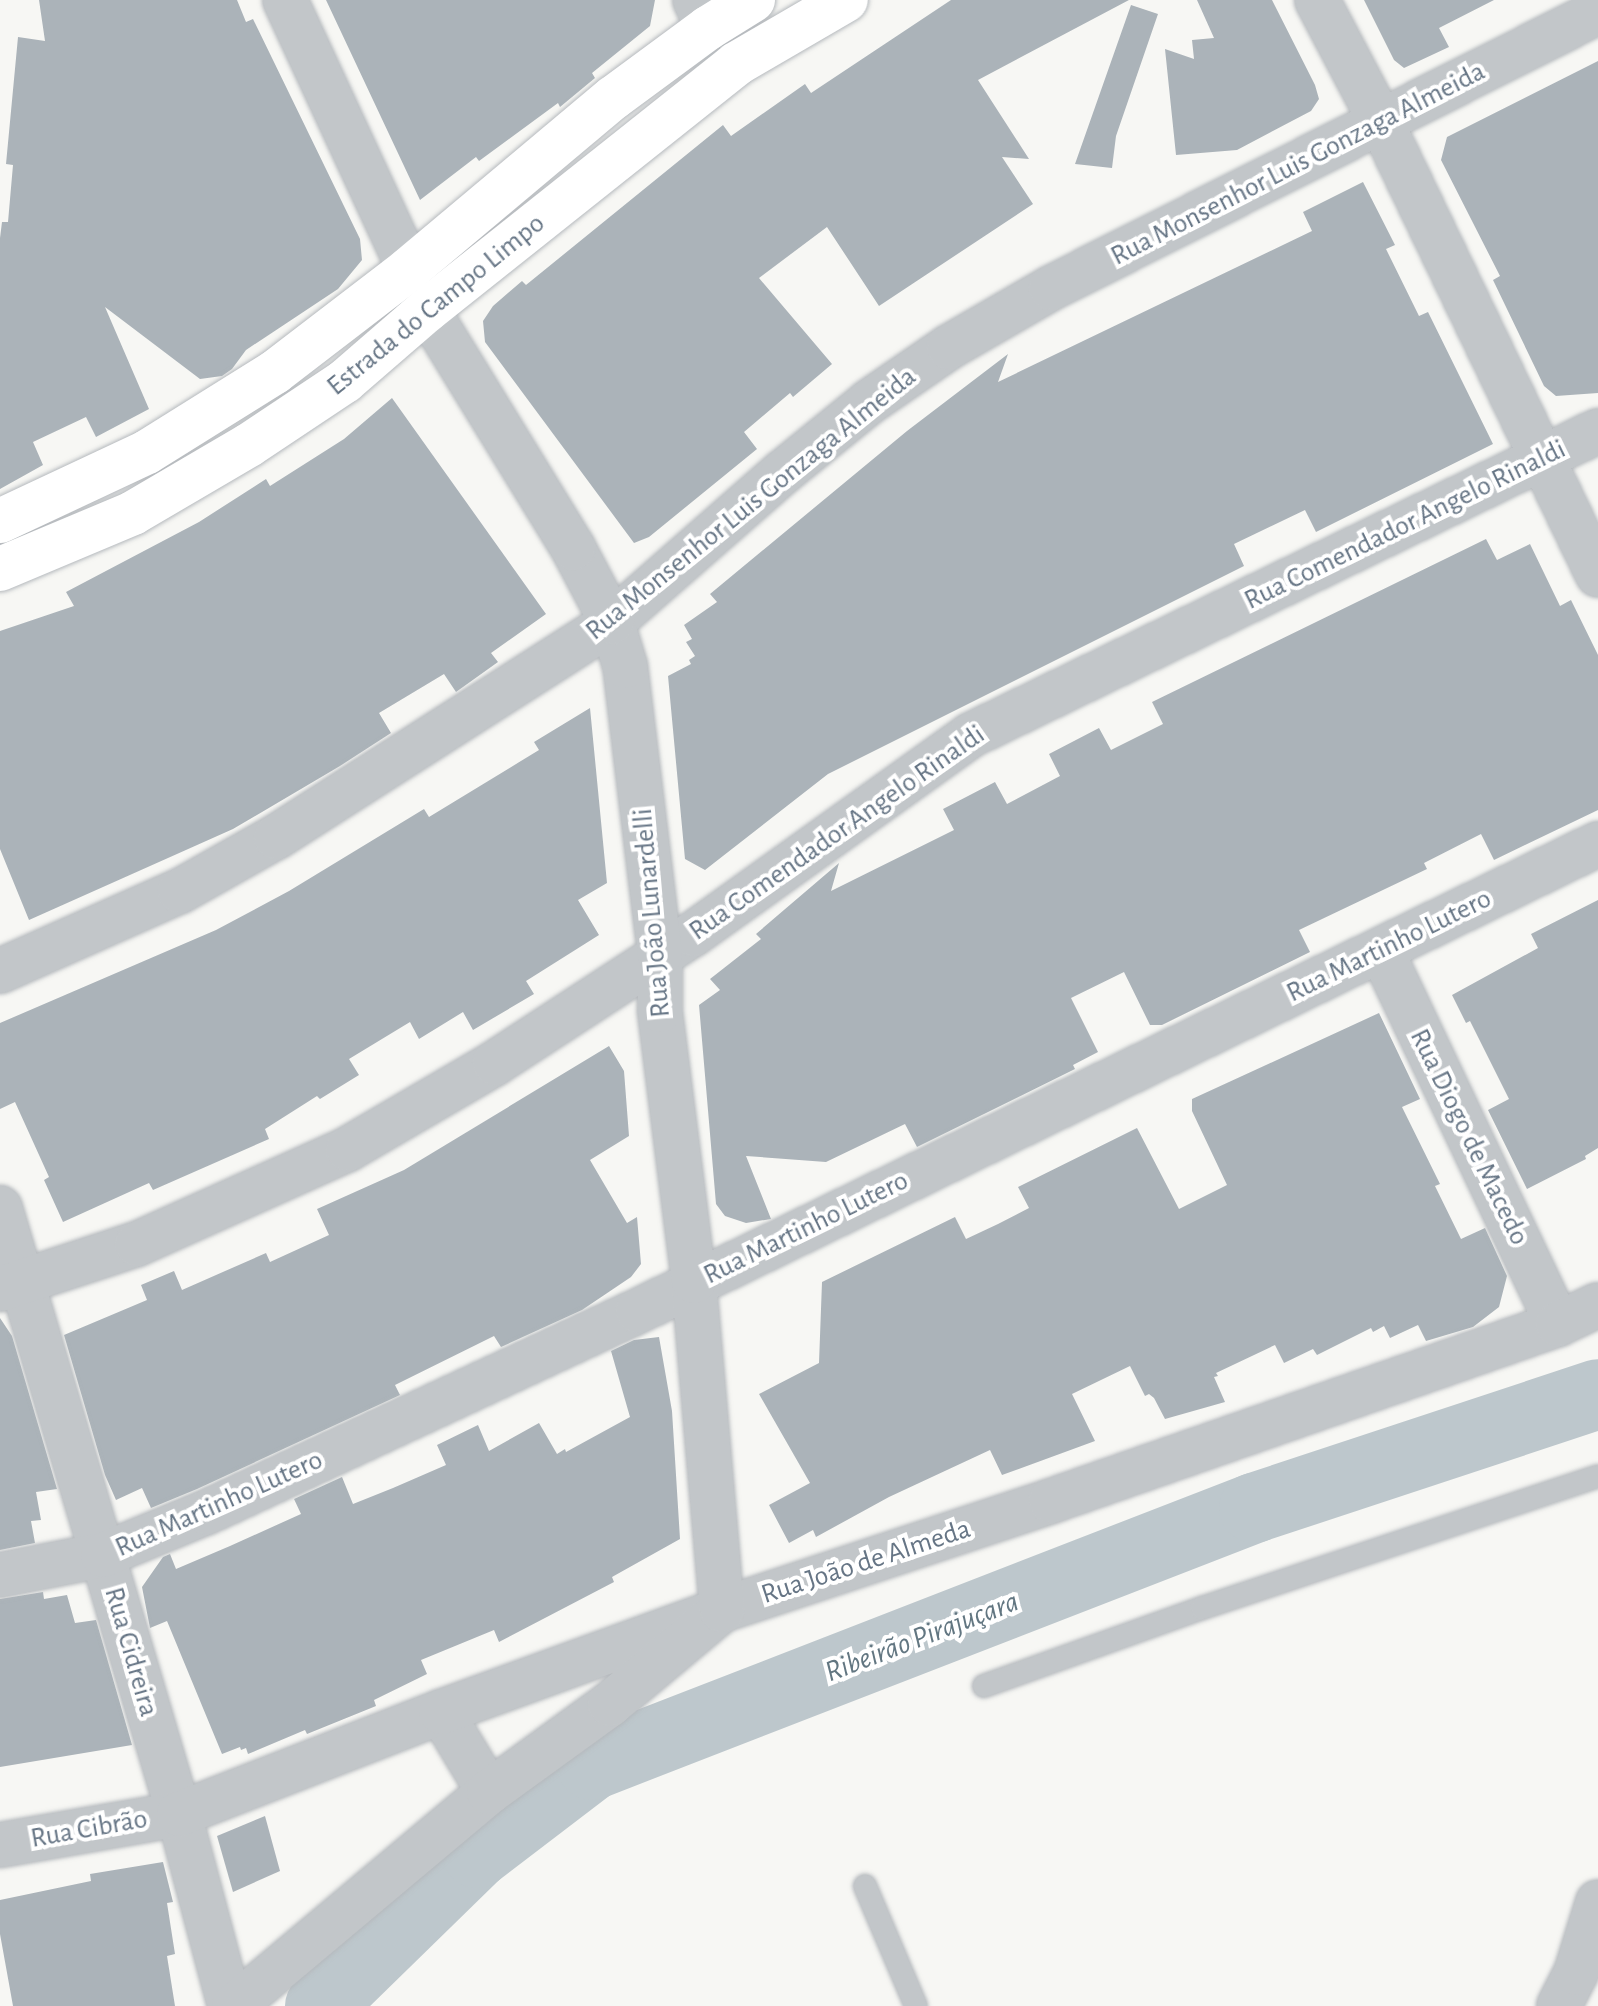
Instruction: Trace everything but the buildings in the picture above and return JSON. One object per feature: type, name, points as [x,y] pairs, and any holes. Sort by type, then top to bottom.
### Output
[{"type":"main road","name":"Estrada do Campo Limpo","points":[[0,521],[147,452],[275,372],[409,269],[613,98],[701,14],[753,0]]},
{"type":"main road","name":"Estrada do Campo Limpo","points":[[0,569],[133,513],[249,445],[345,381],[427,310],[736,64],[846,0]]},
{"type":"street","name":"Rua João Lunardelli","points":[[285,0],[427,310],[573,548],[612,622],[625,666],[660,954],[660,1010],[694,1281],[722,1610]]},
{"type":"street","points":[[1317,0],[1381,122],[1598,575]]},
{"type":"street","name":"Rua Monsenhor Luis Gonzaga Almeida","points":[[0,971],[180,891],[276,837],[612,622],[807,452],[869,402],[949,347],[1051,288],[1598,12]]},
{"type":"street","name":"Rua Comendador Angelo Rinaldi","points":[[10,1287],[137,1244],[348,1149],[495,1063],[693,934],[971,735],[1598,431]]},
{"type":"street","name":"Rua Martinho Lutero","points":[[0,1575],[103,1555],[222,1506],[1598,844]]},
{"type":"street","name":"Rua Diogo de Macedo","points":[[1381,950],[1558,1324]]},
{"type":"street","name":"Rua Cidreira","points":[[0,1208],[10,1287],[103,1555],[232,2006]]},
{"type":"street","name":"Rua João de Almeda","points":[[179,1814],[441,1712],[722,1610],[1066,1496],[1558,1324],[1598,1305]]},
{"type":"street","points":[[232,2006],[489,1792],[610,1704],[722,1610]]},
{"type":"street","points":[[441,1712],[489,1792]]},
{"type":"street","name":"Rua Cibrão","points":[[0,1845],[179,1814]]},
{"type":"street","points":[[1559,2006],[1576,1973],[1598,1902]]},
{"type":"lane","points":[[984,1686],[1202,1608],[1598,1476]]},
{"type":"lane","points":[[865,1886],[916,2006]]},
{"type":"waterway","name":"Ribeirão Pirajuçara","points":[[320,2006],[477,1853],[592,1765],[1254,1508],[1598,1394]]}]
